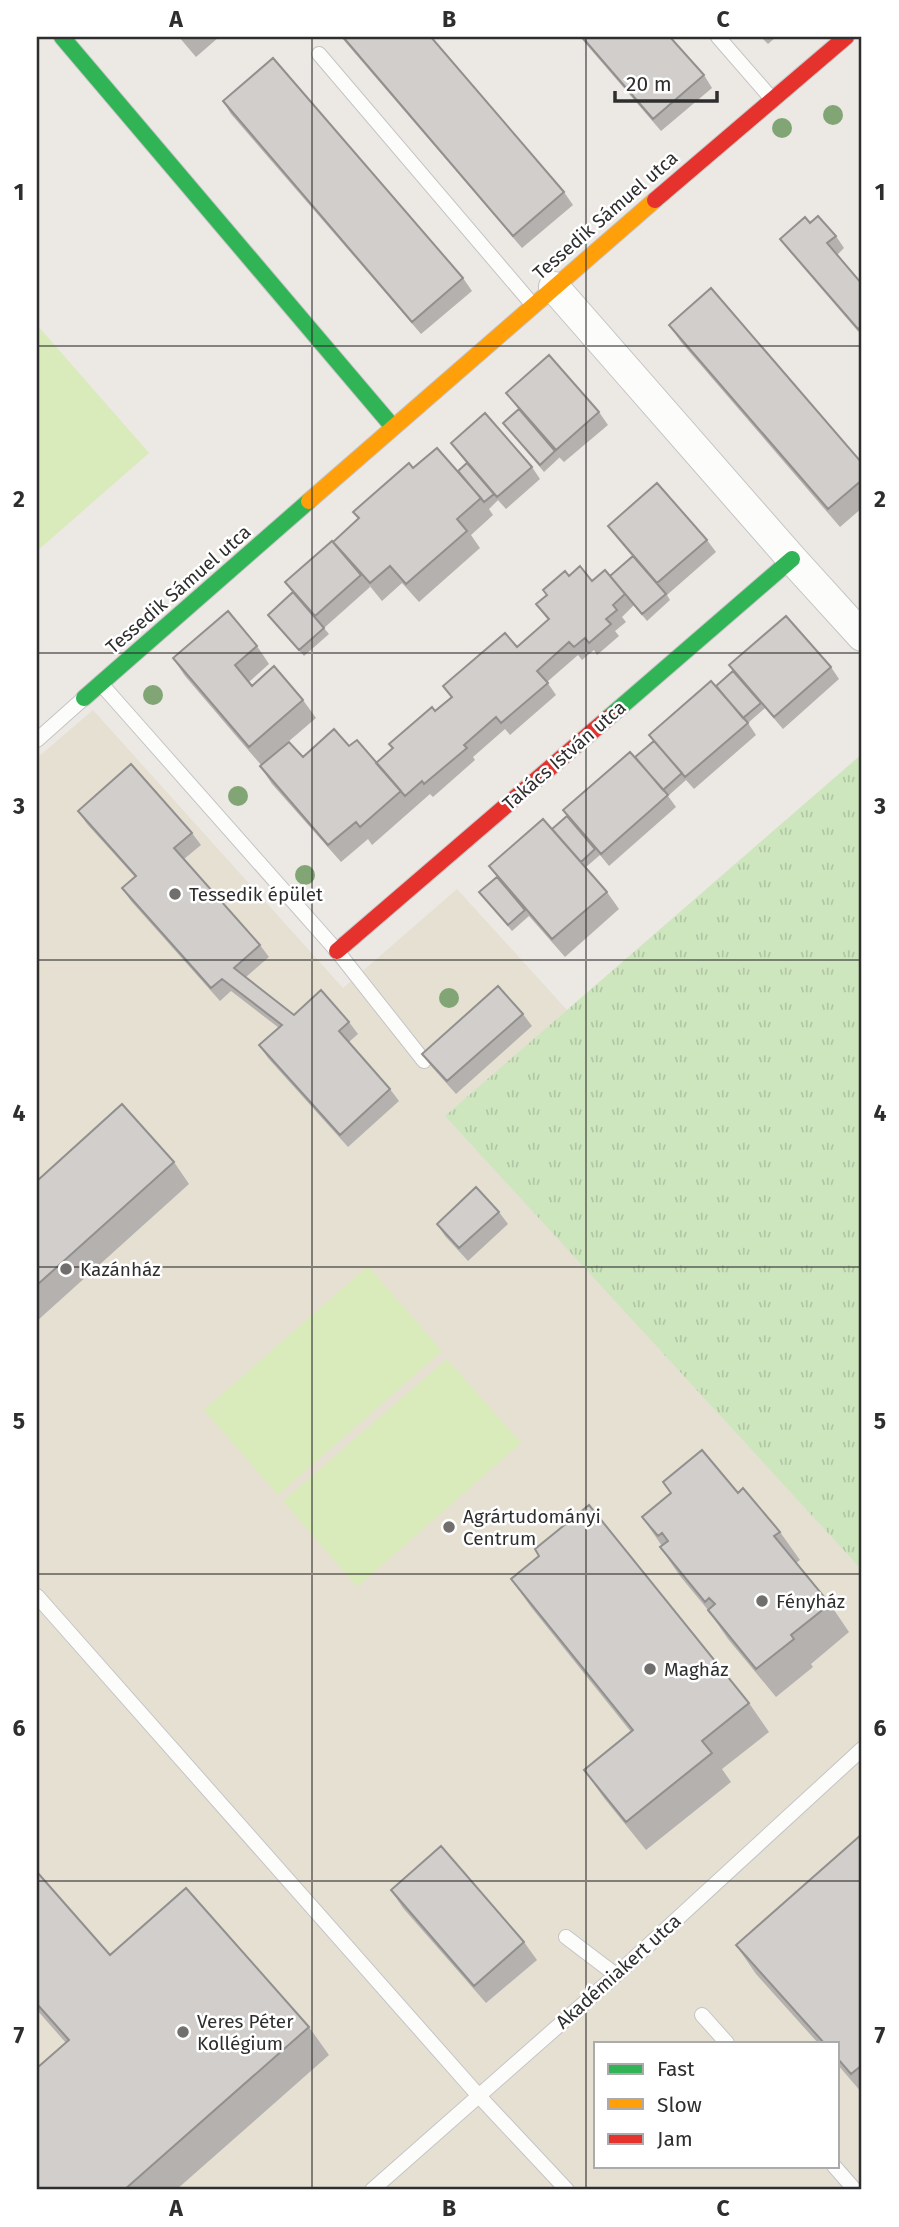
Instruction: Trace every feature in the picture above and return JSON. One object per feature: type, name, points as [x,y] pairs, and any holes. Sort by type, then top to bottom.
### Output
[{"type":"street","points":[[62,37],[393,427]]},
{"type":"street","name":"Tessedik Sámuel utca","points":[[84,698],[543,296],[846,37]]},
{"type":"street","points":[[543,296],[862,636]]},
{"type":"street","name":"Takács István utca","points":[[337,951],[792,559]]},
{"type":"lane","points":[[718,37],[772,100]]},
{"type":"lane","points":[[319,54],[543,296]]},
{"type":"lane","points":[[101,684],[337,951],[424,1061]]},
{"type":"lane","points":[[37,740],[84,698]]},
{"type":"lane","points":[[37,1596],[478,2095],[567,2190]]},
{"type":"lane","name":"Akadémiakert utca","points":[[372,2190],[615,1975],[862,1749]]},
{"type":"lane","points":[[566,1937],[615,1975]]},
{"type":"lane","points":[[702,2015],[726,2042]]},
{"type":"lane","points":[[836,2168],[855,2190]]},
{"type":"shaded area","name":"Agrártudományi Centrum","points":[[93,710],[343,988],[457,889],[567,1010],[862,754],[862,2190],[37,2190],[37,758]]},
{"type":"green space","points":[[37,325],[149,453],[37,551]]},
{"type":"green space","points":[[862,754],[862,1570],[445,1116]]},
{"type":"green space","points":[[368,1266],[442,1351],[278,1495],[204,1410]]},
{"type":"green space","points":[[447,1359],[521,1443],[357,1587],[283,1501]]},
{"type":"building","points":[[343,37],[431,37],[564,192],[513,236]]},
{"type":"building","points":[[582,37],[670,37],[704,75],[653,119]]},
{"type":"building","points":[[273,58],[463,278],[412,322],[223,101]]},
{"type":"building","points":[[818,216],[836,236],[827,243],[862,284],[862,326],[858,329],[780,239],[805,217],[810,223]]},
{"type":"building","points":[[711,288],[862,463],[862,480],[828,509],[669,325]]},
{"type":"building","points":[[549,355],[599,412],[556,450],[506,393]]},
{"type":"building","points":[[519,409],[555,451],[540,465],[503,423]]},
{"type":"building","points":[[485,413],[532,467],[497,497],[451,443]]},
{"type":"building","points":[[437,448],[481,498],[457,519],[467,531],[406,584],[390,566],[370,583],[333,542],[359,518],[353,512],[409,463],[413,468]]},
{"type":"building","points":[[467,463],[494,494],[484,502],[458,471]]},
{"type":"building","points":[[657,483],[707,540],[657,583],[608,526]]},
{"type":"building","points":[[332,541],[361,575],[315,616],[285,582]]},
{"type":"building","points":[[633,556],[666,594],[642,614],[610,576]]},
{"type":"building","points":[[580,566],[592,581],[605,570],[625,594],[613,605],[617,610],[606,619],[611,624],[589,643],[585,638],[574,647],[569,642],[537,671],[548,683],[501,723],[496,717],[464,745],[467,748],[424,784],[422,781],[405,796],[376,763],[393,748],[389,744],[432,707],[435,711],[452,697],[443,686],[505,633],[517,647],[549,619],[536,604],[547,595],[543,590],[565,571],[569,576]]},
{"type":"building","points":[[293,592],[324,628],[299,650],[268,615]]},
{"type":"building","points":[[228,611],[257,646],[235,665],[252,686],[274,666],[303,700],[249,747],[173,658]]},
{"type":"building","points":[[786,616],[831,667],[774,717],[729,665]]},
{"type":"building","points":[[733,671],[761,703],[743,718],[716,686]]},
{"type":"building","points":[[711,681],[748,723],[685,777],[649,735]]},
{"type":"building","points":[[334,729],[349,746],[357,740],[401,791],[360,827],[356,822],[328,845],[260,766],[289,742],[303,757]]},
{"type":"building","points":[[654,741],[682,773],[663,790],[635,757]]},
{"type":"building","points":[[630,752],[668,795],[601,854],[563,810]]},
{"type":"building","points":[[131,764],[192,833],[174,848],[260,945],[234,968],[294,1015],[321,990],[349,1022],[339,1031],[390,1089],[340,1135],[259,1045],[282,1025],[222,979],[211,988],[122,888],[136,876],[78,811]]},
{"type":"building","points":[[567,816],[595,849],[581,862],[552,829]]},
{"type":"building","points":[[543,819],[607,892],[552,939],[489,866]]},
{"type":"building","points":[[497,877],[525,910],[508,925],[479,892]]},
{"type":"building","points":[[498,986],[523,1014],[447,1081],[422,1054]]},
{"type":"building","name":"Kazánház","points":[[122,1104],[174,1162],[37,1285],[37,1181]]},
{"type":"building","points":[[476,1187],[499,1212],[459,1248],[437,1224]]},
{"type":"building","name":"Fényház","points":[[702,1450],[738,1493],[743,1488],[780,1532],[774,1536],[830,1604],[791,1635],[794,1639],[756,1669],[708,1610],[715,1604],[709,1598],[705,1602],[660,1547],[668,1541],[662,1533],[658,1536],[642,1517],[671,1493],[663,1482]]},
{"type":"building","name":"Magház","points":[[589,1505],[749,1703],[702,1741],[712,1753],[626,1822],[584,1770],[633,1730],[511,1579],[539,1556],[535,1549]]},
{"type":"building","points":[[862,1834],[862,2065],[851,2074],[839,2060],[839,2042],[823,2042],[736,1945]]},
{"type":"building","points":[[441,1846],[524,1942],[474,1986],[391,1890]]},
{"type":"building","name":"Veres Péter Kollégium","points":[[37,1872],[110,1955],[186,1888],[309,2027],[124,2190],[37,2190],[37,2068],[69,2040],[37,2004]]},
{"type":"traffic: fast","points":[[62,37],[393,427]]},
{"type":"traffic: fast","points":[[84,698],[309,501]]},
{"type":"traffic: fast","points":[[608,718],[792,559]]},
{"type":"traffic: slow","points":[[309,501],[655,200]]},
{"type":"traffic: jam","points":[[655,200],[846,37]]},
{"type":"traffic: jam","points":[[337,951],[608,718]]},
{"type":"place","name":"Tessedik épület","points":[[175,894]]},
{"type":"place","name":"Kazánház","points":[[66,1269]]},
{"type":"place","name":"Agrártudományi Centrum","points":[[449,1527]]},
{"type":"place","name":"Fényház","points":[[762,1601]]},
{"type":"place","name":"Magház","points":[[650,1669]]},
{"type":"place","name":"Veres Péter Kollégium","points":[[183,2032]]}]
